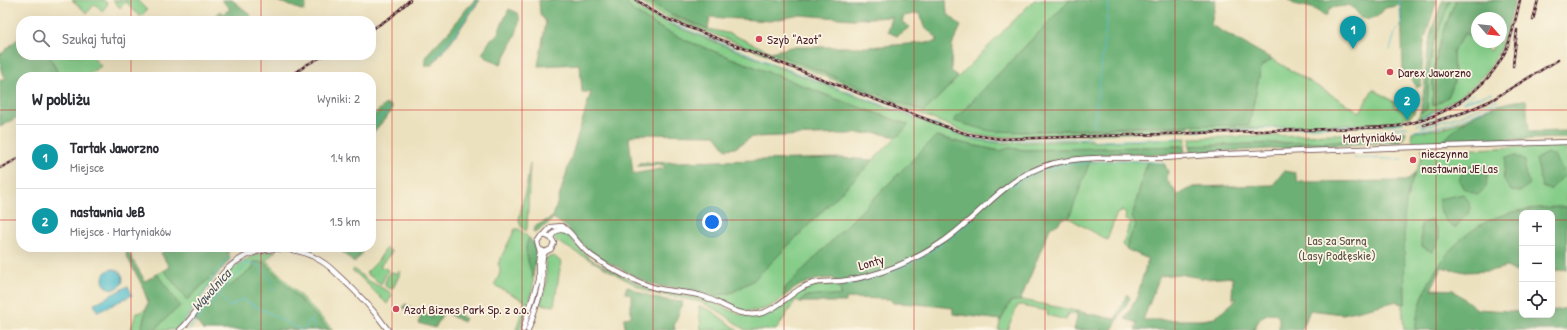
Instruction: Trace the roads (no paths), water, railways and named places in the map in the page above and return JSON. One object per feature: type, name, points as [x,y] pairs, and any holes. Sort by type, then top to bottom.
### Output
[{"type":"main road","name":"Martyniaków","points":[[1177,156],[1567,142]]},
{"type":"main road","name":"Lonty","points":[[544,235],[551,227],[565,227],[584,250],[592,257],[647,285],[658,289],[701,296],[736,312],[756,314],[774,308],[804,286],[822,282],[841,281],[875,274],[918,256],[947,239],[1012,182],[1038,169],[1064,161],[1105,157],[1177,156]]},
{"type":"main road","points":[[528,330],[542,286],[542,257],[545,252],[551,250],[553,246],[552,238],[554,233],[558,230],[563,230],[569,233]]},
{"type":"main road","points":[[523,330],[537,286],[540,253],[537,246],[538,240],[544,235],[552,238]]},
{"type":"main road","points":[[539,249],[545,252]]},
{"type":"main road","points":[[180,330],[195,313],[218,279],[232,264],[243,257],[257,252]]},
{"type":"main road","points":[[297,252],[308,254],[322,261],[361,296],[377,314],[388,330]]},
{"type":"water","points":[[113,269],[120,272],[123,279],[120,286],[113,289],[106,286],[103,279],[106,272]]},
{"type":"water","points":[[128,286],[132,295],[98,312],[94,304]]},
{"type":"waterway","name":"Wąwolnica","points":[[431,61],[454,35],[478,0]]},
{"type":"waterway","points":[[632,0],[656,17],[779,66],[942,127]]},
{"type":"waterway","points":[[1094,126],[1109,0]]},
{"type":"waterway","points":[[1390,50],[1395,33],[1401,24],[1399,0]]},
{"type":"waterway","points":[[1473,94],[1463,102],[1492,93]]},
{"type":"waterway","points":[[1419,119],[1452,104],[1467,94]]},
{"type":"waterway","points":[[1422,127],[1457,117],[1498,99]]},
{"type":"waterway","points":[[1413,131],[1458,121],[1499,102]]},
{"type":"waterway","points":[[1417,125],[1473,105]]},
{"type":"waterway","name":"Wąwolnica","points":[[376,123],[389,109]]},
{"type":"waterway","points":[[1386,125],[1403,123]]},
{"type":"waterway","points":[[1195,131],[1380,125]]},
{"type":"waterway","points":[[1393,128],[1408,127]]},
{"type":"waterway","points":[[946,129],[969,137],[990,141],[1091,138],[1095,141],[1181,138]]},
{"type":"waterway","points":[[1361,133],[1405,131]]},
{"type":"waterway","points":[[1354,158],[1394,159]]},
{"type":"waterway","points":[[1397,159],[1403,159]]},
{"type":"waterway","points":[[1012,186],[1038,172],[1068,164],[1122,160],[1164,163]]},
{"type":"waterway","points":[[950,240],[974,219]]},
{"type":"waterway","points":[[833,285],[862,281],[891,272],[918,259],[943,244]]},
{"type":"waterway","points":[[177,328],[185,320],[216,274],[230,258]]},
{"type":"waterway","name":"Wąwolnica","points":[[185,330],[219,283],[235,267],[245,262],[247,264],[245,267],[225,286],[189,330]]},
{"type":"waterway","points":[[247,264],[257,264],[272,281],[273,291]]},
{"type":"waterway","points":[[758,316],[773,312],[803,290],[810,287]]},
{"type":"waterway","points":[[218,293],[230,307],[242,299],[301,330]]},
{"type":"waterway","points":[[304,330],[311,319],[315,330]]},
{"type":"railway","points":[[376,27],[391,17],[410,0]]},
{"type":"railway","points":[[636,0],[650,10],[667,19],[949,128],[967,134],[1001,139],[1382,127],[1398,126],[1419,121],[1449,108],[1464,99],[1477,89],[1488,77],[1506,50],[1520,0]]},
{"type":"railway","points":[[1533,20],[1538,0]]},
{"type":"railway","points":[[1513,66],[1517,30]]},
{"type":"railway","points":[[297,72],[316,60]]},
{"type":"railway","points":[[1424,125],[1465,112],[1490,101],[1558,60]]},
{"type":"railway","points":[[0,168],[16,160]]},
{"type":"place","name":"Szyb \"Azot\"","points":[[759,39]]},
{"type":"place","name":"Tartak Jaworzno","points":[[1353,49]]},
{"type":"place","name":"Darex Jaworzno","points":[[1390,72]]},
{"type":"place","name":"nastawnia JeB","points":[[1407,120]]},
{"type":"place","name":"nieczynna nastawnia JE Las","points":[[1413,160]]},
{"type":"place","name":"Azot Biznes Park Sp. z o.o.","points":[[396,309]]},
{"type":"park label","name":"Las za Sarną (Lasy Podłęskie)","points":[[1337,248]]}]
